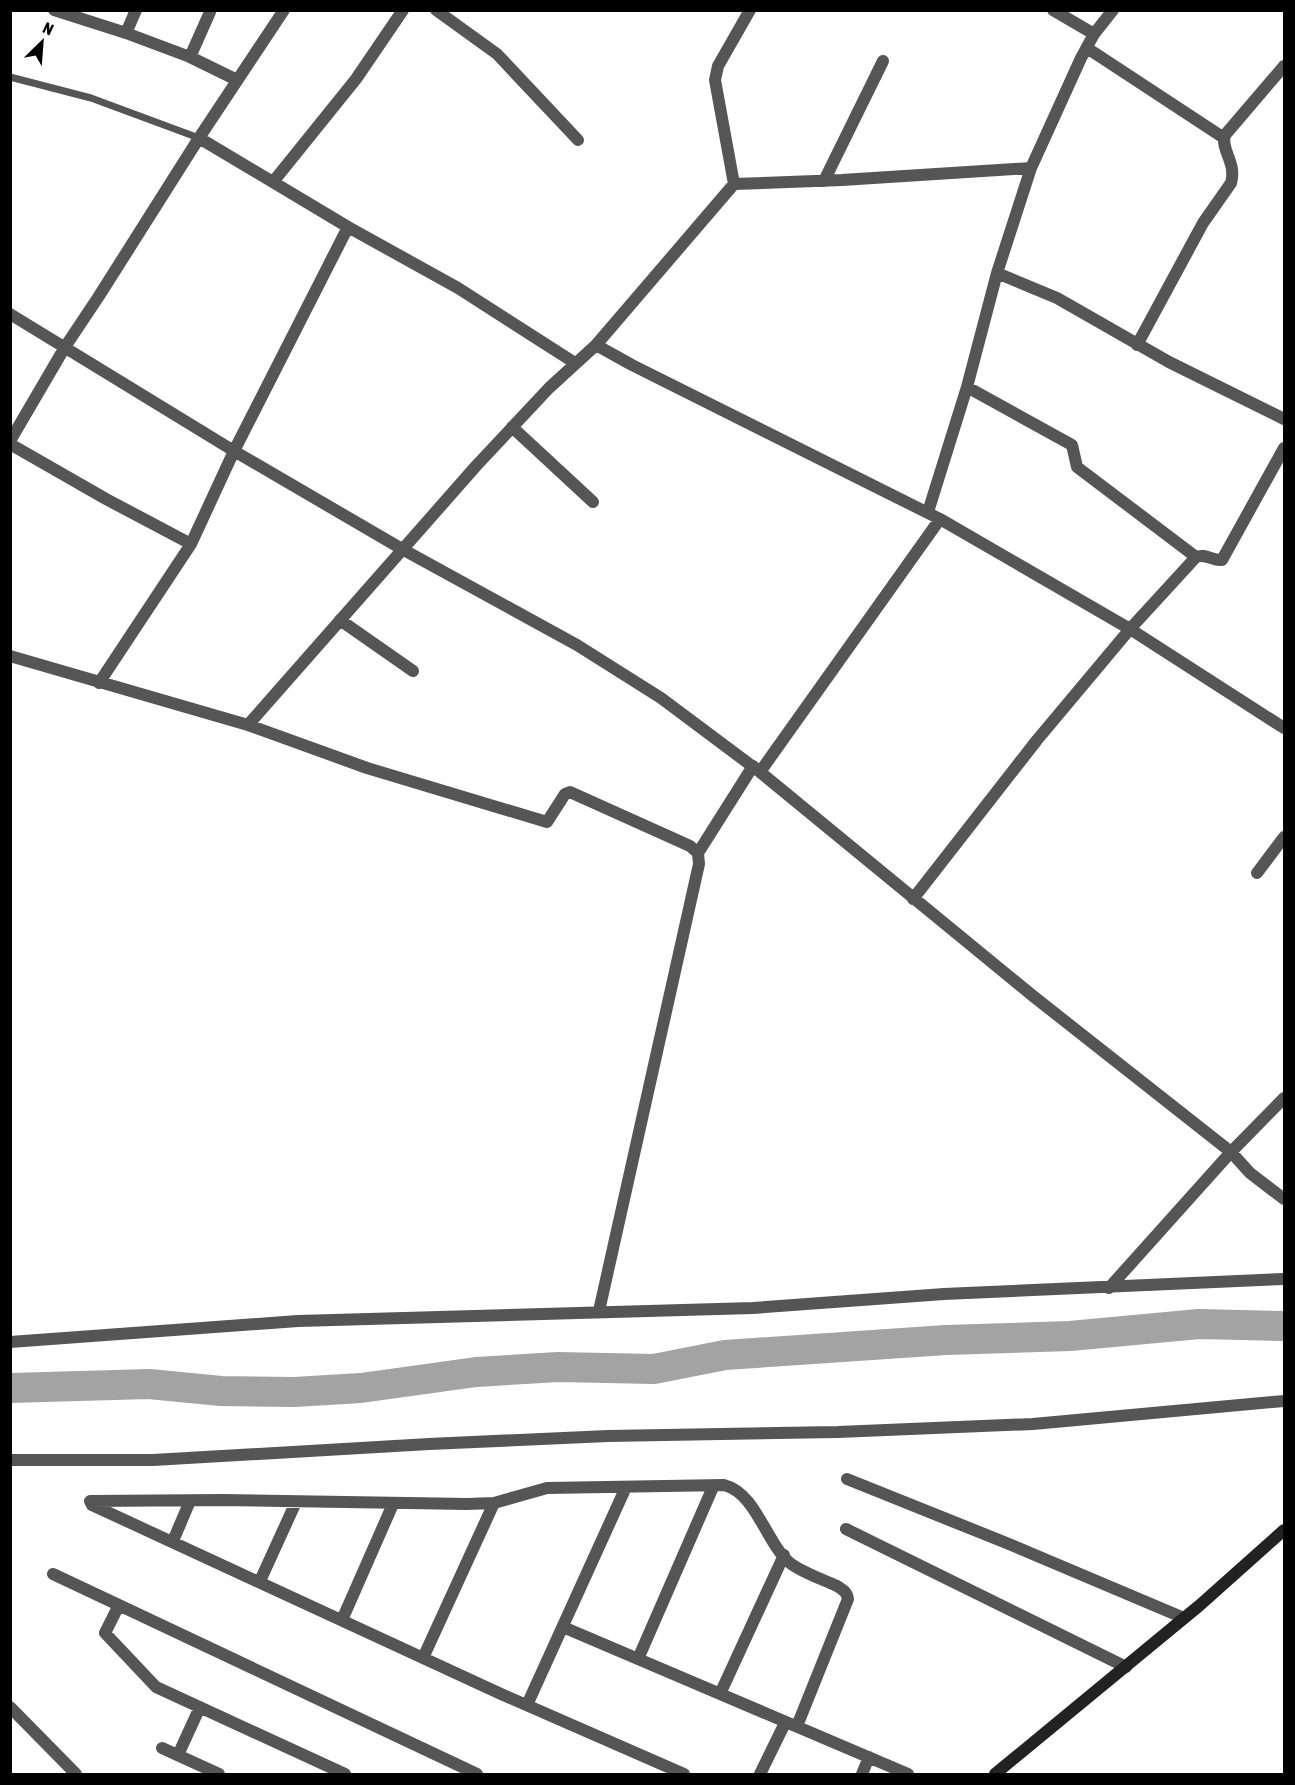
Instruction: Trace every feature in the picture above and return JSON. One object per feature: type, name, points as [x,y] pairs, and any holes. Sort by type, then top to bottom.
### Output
[{"type":"street","points":[[54,10],[72,13],[190,57],[237,80]]},
{"type":"street","points":[[126,33],[136,10]]},
{"type":"street","points":[[191,544],[106,499],[10,442],[65,347],[284,10]]},
{"type":"street","points":[[273,183],[356,79],[403,10]]},
{"type":"street","points":[[436,10],[496,54],[578,140]]},
{"type":"street","points":[[734,184],[715,80],[718,66],[750,10]]},
{"type":"street","points":[[1053,10],[1094,34]]},
{"type":"street","points":[[928,512],[967,387],[997,273],[1031,168],[1094,34],[1113,10]]},
{"type":"street","points":[[190,57],[210,12]]},
{"type":"street","points":[[1087,48],[1224,138],[1233,165],[1231,183],[1203,223],[1137,345]]},
{"type":"street","points":[[824,181],[883,62]]},
{"type":"street","points":[[1224,138],[1284,66]]},
{"type":"street","points":[[199,138],[348,227],[458,288],[575,363]]},
{"type":"street","points":[[248,725],[512,427],[596,345],[734,184],[824,181],[1031,168]]},
{"type":"street","points":[[99,683],[191,544],[234,451],[348,227]]},
{"type":"street","points":[[997,273],[1058,298],[1137,345],[1284,419]]},
{"type":"street","points":[[10,314],[234,451],[402,549],[577,645],[661,698],[756,769],[913,899],[1231,1152],[1250,1173],[1284,1199]]},
{"type":"street","points":[[596,345],[928,512],[1130,629],[1284,728]]},
{"type":"street","points":[[967,387],[1072,444],[1077,467],[1196,557]]},
{"type":"street","points":[[512,427],[593,502]]},
{"type":"street","points":[[913,899],[1037,740],[1130,629],[1196,557],[1206,555],[1213,560],[1222,560],[1284,448]]},
{"type":"street","points":[[599,1311],[699,864],[698,853],[756,769],[940,519]]},
{"type":"street","points":[[340,620],[413,671]]},
{"type":"street","points":[[10,656],[248,725],[367,768],[547,822],[565,794],[570,792],[690,846],[698,853]]},
{"type":"street","points":[[1257,873],[1284,837]]},
{"type":"street","points":[[1109,1287],[1231,1152],[1284,1098]]},
{"type":"street","points":[[10,1341],[298,1321],[753,1308],[944,1294],[1284,1279]]},
{"type":"street","points":[[10,1460],[153,1460],[418,1444],[609,1436],[838,1432],[1033,1424],[1284,1401]]},
{"type":"street","points":[[846,1479],[1009,1544],[1184,1618]]},
{"type":"street","points":[[684,1774],[423,1658],[92,1505],[90,1501],[494,1503],[547,1488],[724,1485],[734,1488],[745,1498],[789,1562],[844,1590],[848,1599],[791,1724],[760,1774]]},
{"type":"street","points":[[638,1659],[712,1486]]},
{"type":"street","points":[[527,1705],[626,1487]]},
{"type":"street","points":[[173,1541],[190,1501]]},
{"type":"street","points":[[260,1581],[296,1502]]},
{"type":"street","points":[[423,1658],[494,1503]]},
{"type":"street","points":[[342,1620],[393,1504]]},
{"type":"street","points":[[846,1529],[1126,1667]]},
{"type":"street","points":[[997,1773],[1184,1618],[1284,1530]]},
{"type":"street","points":[[720,1694],[784,1555]]},
{"type":"street","points":[[53,1574],[477,1774]]},
{"type":"street","points":[[118,1605],[105,1633],[156,1687],[345,1774]]},
{"type":"street","points":[[563,1627],[908,1774]]},
{"type":"street","points":[[10,1707],[76,1774]]},
{"type":"street","points":[[178,1755],[200,1707]]},
{"type":"street","points":[[162,1748],[219,1774]]},
{"type":"street","points":[[862,1774],[869,1757]]},
{"type":"lane","points":[[10,77],[91,98],[199,138]]},
{"type":"waterway","points":[[10,1388],[149,1384],[221,1391],[294,1392],[361,1388],[476,1372],[558,1367],[654,1369],[725,1355],[946,1340],[1070,1336],[1199,1324],[1284,1326]]}]
